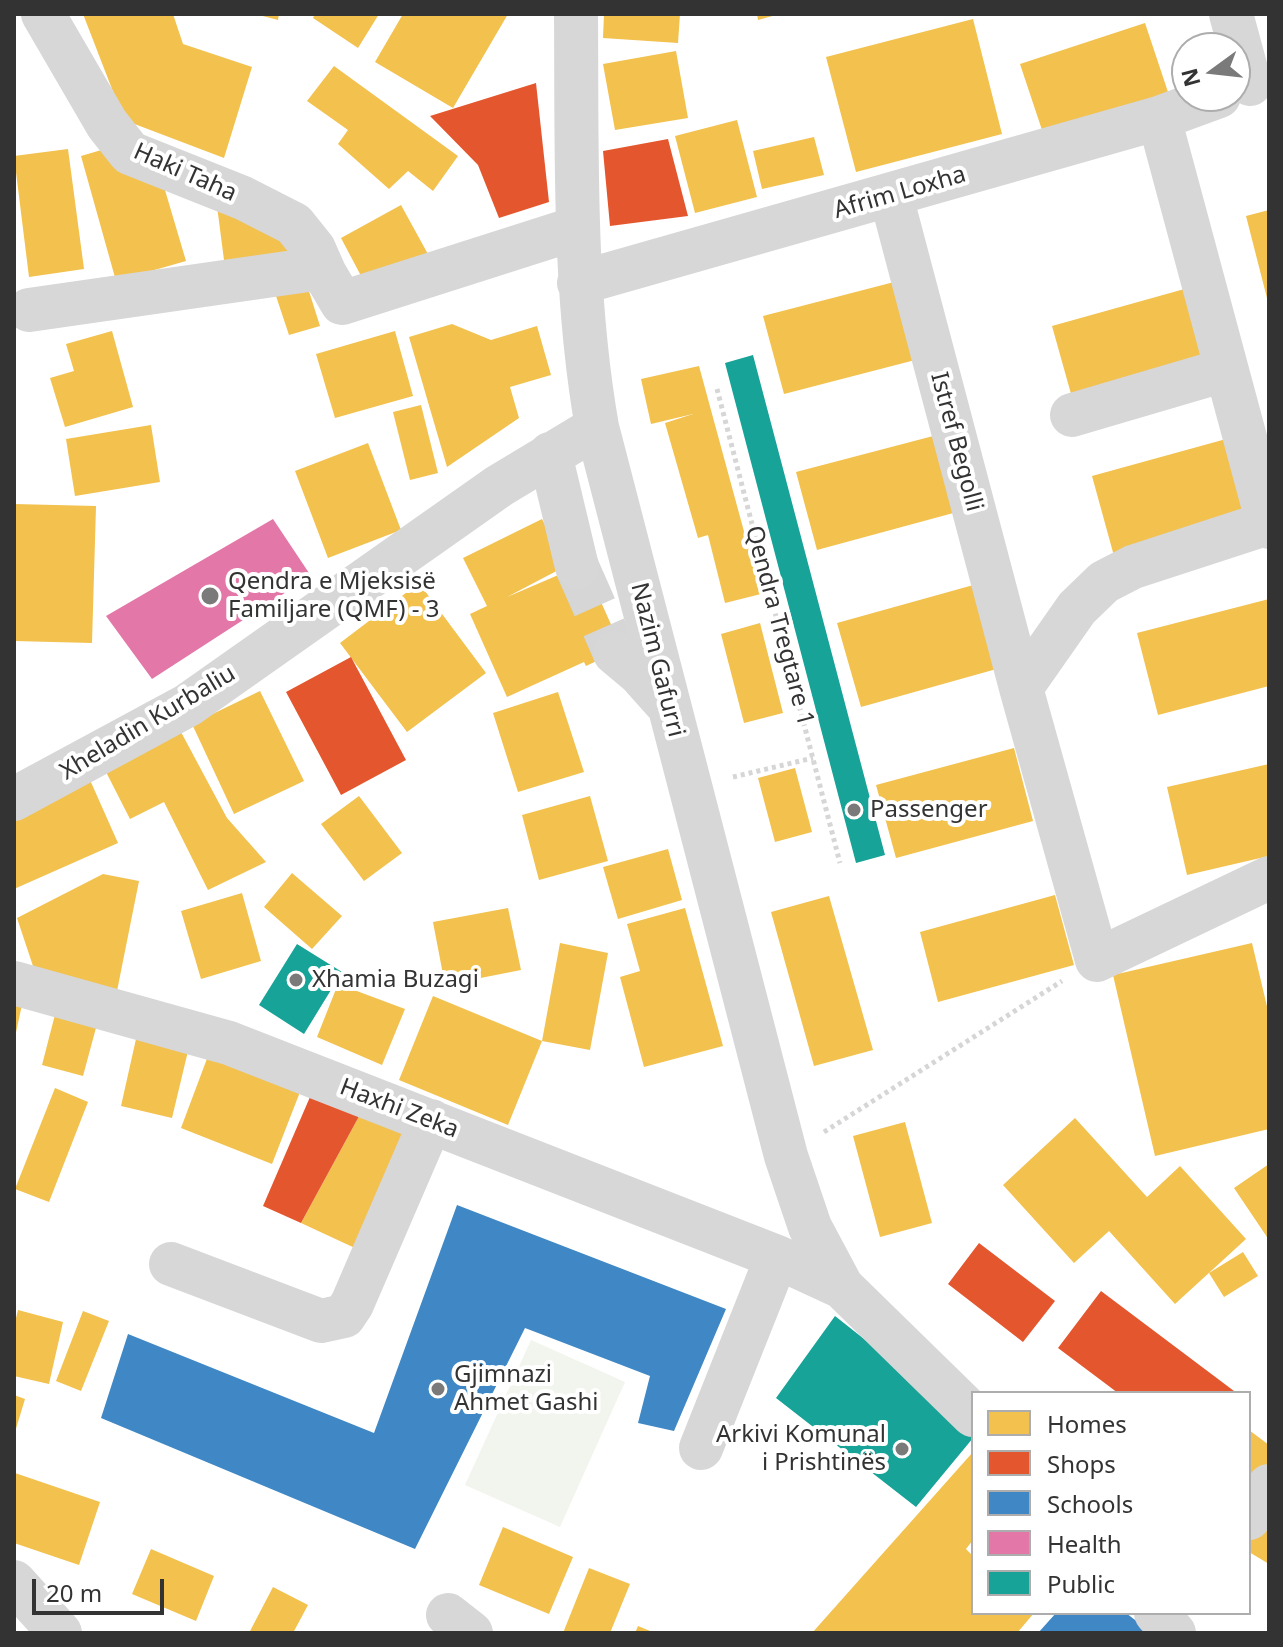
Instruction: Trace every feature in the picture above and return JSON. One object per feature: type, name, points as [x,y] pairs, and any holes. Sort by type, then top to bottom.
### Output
[{"type":"street","name":"Haki Taha","points":[[43,14],[107,124],[130,153],[243,198],[294,224],[314,249],[342,303],[577,228]]},
{"type":"street","name":"Nazim Gafurri","points":[[576,14],[579,283],[588,375],[597,427],[786,1156],[810,1227],[842,1287]]},
{"type":"street","name":"Afrim Loxha","points":[[579,283],[1175,112]]},
{"type":"street","points":[[1021,688],[1077,608],[1104,582],[1133,567],[1269,525],[1159,118]]},
{"type":"street","name":"Istref Begolli","points":[[891,196],[1021,688],[1097,960]]},
{"type":"street","points":[[29,310],[322,268]]},
{"type":"street","points":[[1072,415],[1225,370]]},
{"type":"street","name":"Xheladin Kurbaliu","points":[[14,799],[188,705],[499,486],[597,427]]},
{"type":"street","points":[[550,454],[577,567]]},
{"type":"street","points":[[615,653],[640,674],[667,704]]},
{"type":"street","points":[[1097,960],[1269,878]]},
{"type":"street","name":"Haxhi Zeka","points":[[14,983],[229,1043],[777,1257],[842,1287]]},
{"type":"street","points":[[171,1264],[321,1321],[344,1316],[352,1304],[431,1121]]},
{"type":"street","points":[[701,1448],[777,1257]]},
{"type":"street","points":[[842,1287],[971,1413]]},
{"type":"street","points":[[1251,1515],[1269,1486]]},
{"type":"street","points":[[14,1582],[60,1633]]},
{"type":"street","points":[[1158,1615],[1175,1633],[1188,1615]]},
{"type":"path","name":"Qendra Tregtare 1","points":[[717,389],[840,863]]},
{"type":"path","points":[[690,788],[813,758]]},
{"type":"path","points":[[786,1156],[1097,960]]},
{"type":"shaded area","points":[[531,1340],[625,1382],[560,1527],[465,1485]]},
{"type":"building: Homes","points":[[83,14],[173,14],[183,44],[252,67],[224,158],[124,120]]},
{"type":"building: Homes","points":[[255,14],[279,14],[278,20]]},
{"type":"building: Homes","points":[[315,14],[379,14],[358,48],[313,18]]},
{"type":"building: Homes","points":[[403,14],[508,14],[453,108],[375,62]]},
{"type":"building: Homes","points":[[604,14],[680,14],[678,43],[603,38]]},
{"type":"building: Homes","points":[[757,14],[776,14],[776,15],[758,20]]},
{"type":"building: Homes","points":[[973,19],[1002,134],[856,172],[826,57]]},
{"type":"building: Homes","points":[[1145,23],[1169,95],[1044,136],[1020,64]]},
{"type":"building: Homes","points":[[676,51],[688,118],[615,130],[603,64]]},
{"type":"building: Homes","points":[[334,66],[458,156],[433,191],[408,171],[389,189],[338,144],[348,130],[307,101]]},
{"type":"building: Homes","points":[[737,120],[757,197],[695,213],[675,136]]},
{"type":"building: Homes","points":[[814,137],[824,175],[762,189],[753,151]]},
{"type":"building: Homes","points":[[115,146],[162,180],[186,261],[116,281],[81,156]]},
{"type":"building: Homes","points":[[68,149],[84,269],[29,277],[14,156]]},
{"type":"building: Homes","points":[[401,205],[429,256],[368,289],[341,238]]},
{"type":"building: Homes","points":[[217,206],[278,228],[297,257],[224,260]]},
{"type":"building: Homes","points":[[1269,210],[1269,302],[1268,302],[1246,216]]},
{"type":"building: Homes","points":[[898,281],[919,359],[784,394],[763,316]]},
{"type":"building: Homes","points":[[307,285],[320,326],[289,335],[276,296]]},
{"type":"building: Homes","points":[[1188,288],[1208,363],[1073,401],[1052,326]]},
{"type":"building: Homes","points":[[452,324],[491,340],[537,326],[551,375],[510,387],[519,418],[447,467],[409,337]]},
{"type":"building: Homes","points":[[112,331],[133,407],[65,427],[50,378],[74,371],[66,344]]},
{"type":"building: Homes","points":[[395,331],[413,396],[335,418],[316,354]]},
{"type":"building: Homes","points":[[699,366],[761,594],[725,603],[708,535],[698,538],[665,423],[693,414],[651,424],[641,379]]},
{"type":"building: Homes","points":[[421,405],[438,473],[410,480],[393,412]]},
{"type":"building: Homes","points":[[151,425],[160,482],[75,496],[66,439]]},
{"type":"building: Homes","points":[[937,435],[957,512],[817,550],[796,472]]},
{"type":"building: Homes","points":[[1237,436],[1259,516],[1114,556],[1092,476]]},
{"type":"building: Homes","points":[[368,443],[401,530],[328,558],[295,471]]},
{"type":"building: Homes","points":[[14,504],[96,506],[92,643],[14,641]]},
{"type":"building: Homes","points":[[542,519],[566,566],[507,597],[584,564],[622,649],[586,666],[584,662],[507,697],[470,614],[487,606],[463,558]]},
{"type":"building: Homes","points":[[419,583],[486,673],[407,732],[340,643]]},
{"type":"building: Homes","points":[[977,584],[1000,668],[861,707],[837,623]]},
{"type":"building: Homes","points":[[1269,599],[1269,686],[1158,715],[1137,633]]},
{"type":"building: Homes","points":[[760,623],[783,713],[744,723],[721,634]]},
{"type":"building: Homes","points":[[260,691],[304,781],[234,814],[192,724]]},
{"type":"building: Homes","points":[[558,692],[584,772],[518,792],[493,713]]},
{"type":"building: Homes","points":[[181,732],[227,818],[266,862],[208,890],[164,802],[130,819],[105,770]]},
{"type":"building: Homes","points":[[1014,748],[1033,821],[896,858],[876,785]]},
{"type":"building: Homes","points":[[1269,764],[1269,856],[1187,875],[1167,787]]},
{"type":"building: Homes","points":[[795,768],[812,832],[775,842],[758,778]]},
{"type":"building: Homes","points":[[90,780],[118,843],[14,889],[14,814]]},
{"type":"building: Homes","points":[[359,796],[402,853],[364,881],[321,824]]},
{"type":"building: Homes","points":[[590,796],[608,861],[539,880],[522,815]]},
{"type":"building: Homes","points":[[668,849],[682,900],[618,919],[603,867]]},
{"type":"building: Homes","points":[[292,873],[342,916],[312,949],[264,907]]},
{"type":"building: Homes","points":[[103,874],[139,881],[117,991],[36,975],[17,918]]},
{"type":"building: Homes","points":[[242,893],[261,961],[201,979],[181,911]]},
{"type":"building: Homes","points":[[1055,895],[1074,965],[938,1002],[920,932]]},
{"type":"building: Homes","points":[[829,896],[873,1050],[814,1066],[771,912]]},
{"type":"building: Homes","points":[[508,908],[521,970],[445,985],[433,922]]},
{"type":"building: Homes","points":[[685,908],[723,1046],[644,1067],[620,977],[640,971],[627,924]]},
{"type":"building: Homes","points":[[560,943],[608,953],[590,1050],[542,1041]]},
{"type":"building: Homes","points":[[1252,943],[1269,1015],[1269,1129],[1155,1156],[1113,975]]},
{"type":"building: Homes","points":[[338,984],[405,1009],[382,1065],[317,1037]]},
{"type":"building: Homes","points":[[433,996],[542,1041],[508,1125],[399,1080]]},
{"type":"building: Homes","points":[[14,998],[23,1000],[15,1037],[14,1037]]},
{"type":"building: Homes","points":[[58,1003],[100,1013],[83,1076],[42,1065]]},
{"type":"building: Homes","points":[[136,1039],[188,1051],[172,1118],[121,1106]]},
{"type":"building: Homes","points":[[208,1056],[300,1092],[272,1164],[181,1128]]},
{"type":"building: Homes","points":[[55,1088],[88,1102],[49,1202],[15,1189]]},
{"type":"building: Homes","points":[[363,1109],[419,1138],[370,1255],[301,1223]]},
{"type":"building: Homes","points":[[1075,1118],[1147,1197],[1180,1166],[1246,1239],[1175,1304],[1109,1231],[1074,1263],[1003,1185]]},
{"type":"building: Homes","points":[[905,1122],[932,1223],[880,1237],[853,1136]]},
{"type":"building: Homes","points":[[1269,1164],[1269,1240],[1234,1188]]},
{"type":"building: Homes","points":[[1243,1252],[1258,1276],[1224,1297],[1209,1273]]},
{"type":"building: Homes","points":[[18,1310],[63,1322],[49,1384],[14,1376],[14,1326]]},
{"type":"building: Homes","points":[[83,1311],[109,1321],[81,1391],[56,1381]]},
{"type":"building: Homes","points":[[14,1395],[25,1399],[15,1432],[14,1432]]},
{"type":"building: Homes","points":[[1251,1432],[1269,1445],[1269,1462],[1251,1485]]},
{"type":"building: Homes","points":[[971,1454],[971,1543],[966,1549],[971,1554],[971,1615],[1032,1615],[1017,1633],[812,1633]]},
{"type":"building: Homes","points":[[15,1473],[100,1502],[79,1565],[14,1543]]},
{"type":"building: Homes","points":[[1269,1501],[1269,1564],[1251,1553],[1251,1530]]},
{"type":"building: Homes","points":[[503,1527],[573,1557],[549,1614],[479,1585]]},
{"type":"building: Homes","points":[[151,1549],[214,1576],[196,1621],[132,1594]]},
{"type":"building: Homes","points":[[589,1568],[630,1584],[610,1633],[563,1633]]},
{"type":"building: Homes","points":[[273,1587],[308,1605],[293,1633],[249,1633]]},
{"type":"building: Homes","points":[[638,1626],[655,1633],[635,1633]]},
{"type":"building: Shops","points":[[536,83],[549,202],[499,218],[478,165],[430,116]]},
{"type":"building: Shops","points":[[668,139],[688,216],[610,226],[603,151]]},
{"type":"building: Shops","points":[[351,657],[406,760],[341,795],[286,692]]},
{"type":"building: Shops","points":[[313,1090],[363,1109],[301,1223],[263,1206]]},
{"type":"building: Shops","points":[[979,1243],[1055,1301],[1023,1342],[948,1284]]},
{"type":"building: Shops","points":[[1101,1291],[1234,1391],[1115,1391],[1058,1348]]},
{"type":"building: Schools","points":[[457,1205],[726,1309],[674,1431],[638,1423],[650,1376],[525,1328],[415,1549],[101,1418],[128,1334],[374,1433]]},
{"type":"building: Schools","points":[[1054,1615],[1129,1615],[1152,1633],[1038,1633]]},
{"type":"building: Health","name":"Qendra e Mjeksisë Familjare (QMF) - 3","points":[[273,519],[311,576],[152,679],[106,616]]},
{"type":"building: Public","points":[[753,355],[885,855],[856,863],[725,363]]},
{"type":"building: Public","points":[[297,944],[342,972],[304,1034],[259,1005]]},
{"type":"building: Public","points":[[835,1316],[971,1423],[971,1440],[916,1507],[776,1398]]},
{"type":"tunnel","points":[[577,567],[615,653]]},
{"type":"place","name":"Qendra e Mjeksisë Familjare (QMF) - 3","points":[[210,596]]},
{"type":"place","name":"Passenger","points":[[854,810]]},
{"type":"place","name":"Xhamia Buzagi","points":[[296,980]]},
{"type":"place","name":"Gjimnazi Ahmet Gashi","points":[[438,1389]]},
{"type":"place","name":"Arkivi Komunal i Prishtinës","points":[[902,1449]]}]
